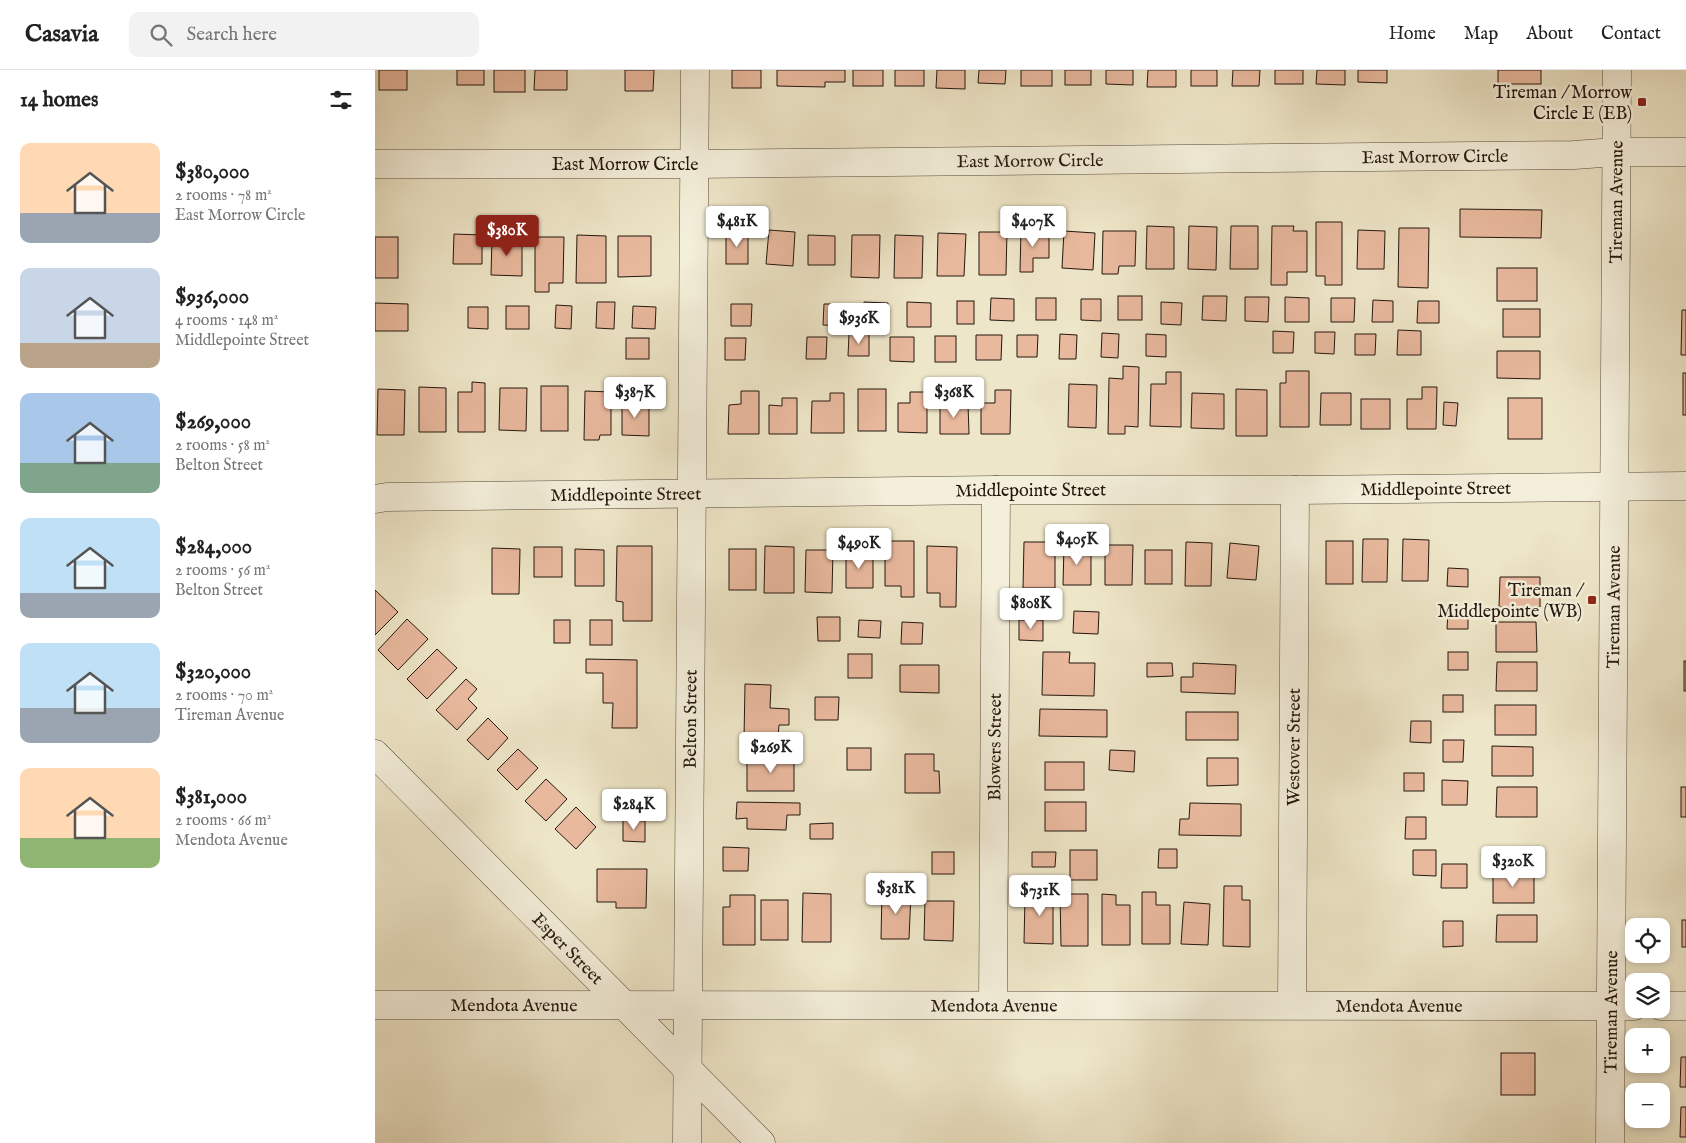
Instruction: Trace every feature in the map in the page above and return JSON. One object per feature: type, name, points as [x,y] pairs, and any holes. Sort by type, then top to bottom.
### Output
[{"type":"street","name":"Belton Street","points":[[687,1143],[695,70]]},
{"type":"street","name":"Tireman Avenue","points":[[1610,1143],[1623,1006],[1614,485],[1617,70]]},
{"type":"street","name":"East Morrow Circle","points":[[375,164],[694,164],[1574,155],[1615,152],[1686,152]]},
{"type":"street","name":"Middlepointe Street","points":[[375,499],[387,497],[691,493],[1295,490],[1614,485],[1686,486]]},
{"type":"street","name":"Blowers Street","points":[[993,1005],[996,490]]},
{"type":"street","name":"Westover Street","points":[[1292,1005],[1295,490]]},
{"type":"street","name":"Esper Street","points":[[375,754],[761,1143]]},
{"type":"street","name":"Mendota Avenue","points":[[375,1005],[1623,1006]]},
{"type":"street","points":[[1670,1006],[1686,1006]]},
{"type":"building","points":[[379,70],[407,70],[407,90],[379,90]]},
{"type":"building","points":[[457,70],[484,70],[484,85],[457,85]]},
{"type":"building","points":[[494,70],[525,70],[525,92],[494,92]]},
{"type":"building","points":[[535,70],[567,70],[567,90],[534,90]]},
{"type":"building","points":[[625,70],[654,70],[653,91],[625,91]]},
{"type":"building","points":[[732,70],[761,70],[761,88],[732,88]]},
{"type":"building","points":[[777,70],[845,70],[845,82],[825,82],[825,87],[777,86]]},
{"type":"building","points":[[853,70],[883,70],[883,86],[853,86]]},
{"type":"building","points":[[895,70],[924,70],[924,86],[895,86]]},
{"type":"building","points":[[937,70],[965,70],[965,89],[936,88]]},
{"type":"building","points":[[979,70],[1006,70],[1005,84],[978,83]]},
{"type":"building","points":[[1021,70],[1052,70],[1052,86],[1021,86]]},
{"type":"building","points":[[1065,70],[1091,70],[1091,85],[1065,85]]},
{"type":"building","points":[[1106,70],[1133,70],[1133,85],[1106,84]]},
{"type":"building","points":[[1148,70],[1176,70],[1176,87],[1147,87]]},
{"type":"building","points":[[1191,70],[1217,70],[1217,86],[1191,86]]},
{"type":"building","points":[[1233,70],[1260,70],[1259,86],[1232,86]]},
{"type":"building","points":[[1275,70],[1303,70],[1303,84],[1275,84]]},
{"type":"building","points":[[1317,70],[1345,70],[1345,85],[1316,84]]},
{"type":"building","points":[[1358,70],[1387,70],[1387,83],[1358,82]]},
{"type":"building","points":[[1498,70],[1541,70],[1541,84],[1498,84]]},
{"type":"building","points":[[1460,209],[1542,210],[1541,238],[1460,237]]},
{"type":"building","points":[[1316,222],[1342,222],[1342,285],[1325,285],[1325,276],[1316,276]]},
{"type":"building","points":[[1147,226],[1174,227],[1174,269],[1146,269]]},
{"type":"building","points":[[1189,226],[1217,227],[1216,270],[1188,269]]},
{"type":"building","points":[[1231,226],[1258,226],[1258,269],[1230,269]]},
{"type":"building","points":[[1272,226],[1294,226],[1293,231],[1307,231],[1307,272],[1287,272],[1287,285],[1271,285]]},
{"type":"building","points":[[1399,228],[1429,228],[1428,288],[1398,287]]},
{"type":"building","points":[[1021,229],[1049,230],[1049,258],[1033,258],[1033,272],[1020,272]]},
{"type":"building","points":[[769,230],[795,232],[793,266],[766,264]]},
{"type":"building","points":[[1358,230],[1385,231],[1384,269],[1357,269]]},
{"type":"building","points":[[1064,231],[1095,233],[1093,270],[1062,268]]},
{"type":"building","points":[[1103,231],[1136,231],[1135,266],[1119,266],[1118,274],[1102,274]]},
{"type":"building","points":[[979,232],[1007,232],[1006,275],[979,275]]},
{"type":"building","points":[[726,233],[748,233],[748,264],[726,264]]},
{"type":"building","points":[[938,233],[966,234],[964,276],[937,276]]},
{"type":"building","points":[[454,234],[482,235],[482,264],[453,264]]},
{"type":"building","points":[[577,235],[606,236],[606,283],[576,283]]},
{"type":"building","points":[[808,235],[835,236],[835,265],[808,265]]},
{"type":"building","points":[[852,235],[880,235],[879,278],[851,277]]},
{"type":"building","points":[[895,235],[923,236],[922,278],[894,278]]},
{"type":"building","points":[[618,236],[651,236],[651,276],[618,277]]},
{"type":"building","points":[[375,237],[398,237],[398,278],[375,278]]},
{"type":"building","points":[[535,237],[564,237],[563,283],[549,283],[549,292],[535,292]]},
{"type":"building","points":[[492,238],[522,238],[522,276],[491,275]]},
{"type":"building","points":[[1497,268],[1537,268],[1537,301],[1497,301]]},
{"type":"building","points":[[1118,296],[1142,296],[1142,320],[1118,320]]},
{"type":"building","points":[[1203,296],[1227,296],[1226,321],[1202,320]]},
{"type":"building","points":[[1245,297],[1269,297],[1268,322],[1245,321]]},
{"type":"building","points":[[1285,297],[1309,298],[1309,322],[1285,322]]},
{"type":"building","points":[[991,298],[1014,299],[1014,321],[990,320]]},
{"type":"building","points":[[1036,298],[1056,298],[1056,320],[1036,320]]},
{"type":"building","points":[[1331,298],[1355,298],[1354,322],[1331,322]]},
{"type":"building","points":[[1081,299],[1101,299],[1101,321],[1081,320]]},
{"type":"building","points":[[1373,300],[1393,301],[1393,322],[1372,322]]},
{"type":"building","points":[[957,301],[974,301],[974,324],[957,324]]},
{"type":"building","points":[[1418,301],[1439,301],[1439,323],[1417,323]]},
{"type":"building","points":[[597,302],[615,302],[614,329],[596,328]]},
{"type":"building","points":[[864,302],[888,303],[887,327],[864,327]]},
{"type":"building","points":[[907,302],[931,303],[931,327],[907,327]]},
{"type":"building","points":[[1161,302],[1182,303],[1181,325],[1161,324]]},
{"type":"building","points":[[375,303],[408,304],[408,331],[375,331]]},
{"type":"building","points":[[731,304],[752,304],[751,326],[731,326]]},
{"type":"building","points":[[824,304],[847,304],[847,326],[823,325]]},
{"type":"building","points":[[556,305],[572,306],[571,329],[555,328]]},
{"type":"building","points":[[506,306],[529,306],[529,329],[506,329]]},
{"type":"building","points":[[633,306],[656,307],[655,329],[632,328]]},
{"type":"building","points":[[468,307],[488,307],[488,329],[468,328]]},
{"type":"building","points":[[1503,309],[1540,309],[1540,337],[1503,337]]},
{"type":"building","points":[[1682,310],[1686,310],[1686,355],[1681,355]]},
{"type":"building","points":[[1398,330],[1421,331],[1421,355],[1397,355]]},
{"type":"building","points":[[1273,331],[1294,332],[1293,353],[1273,353]]},
{"type":"building","points":[[1315,332],[1335,332],[1334,354],[1315,353]]},
{"type":"building","points":[[1102,333],[1119,334],[1118,358],[1101,357]]},
{"type":"building","points":[[849,334],[869,334],[869,356],[848,356]]},
{"type":"building","points":[[1060,334],[1077,335],[1076,359],[1059,359]]},
{"type":"building","points":[[1146,334],[1166,335],[1166,357],[1146,356]]},
{"type":"building","points":[[1355,334],[1376,334],[1375,355],[1355,355]]},
{"type":"building","points":[[976,335],[1002,335],[1001,360],[976,360]]},
{"type":"building","points":[[1017,335],[1038,335],[1037,357],[1017,357]]},
{"type":"building","points":[[935,336],[956,336],[956,362],[935,362]]},
{"type":"building","points":[[807,337],[827,337],[826,359],[806,359]]},
{"type":"building","points":[[890,337],[914,337],[914,362],[890,361]]},
{"type":"building","points":[[626,338],[649,338],[649,359],[626,359]]},
{"type":"building","points":[[725,338],[746,338],[745,360],[725,360]]},
{"type":"building","points":[[1497,351],[1540,351],[1540,379],[1497,378]]},
{"type":"building","points":[[1123,366],[1139,367],[1138,427],[1125,426],[1125,434],[1108,434],[1109,378],[1123,379]]},
{"type":"building","points":[[1286,371],[1309,371],[1309,427],[1280,427],[1280,383],[1286,383]]},
{"type":"building","points":[[1166,372],[1181,372],[1181,427],[1150,426],[1151,384],[1166,384]]},
{"type":"building","points":[[1683,373],[1686,373],[1686,415],[1683,415]]},
{"type":"building","points":[[472,382],[485,383],[485,432],[458,432],[458,392],[472,392]]},
{"type":"building","points":[[1069,384],[1097,385],[1096,428],[1068,427]]},
{"type":"building","points":[[541,386],[568,386],[568,431],[541,431]]},
{"type":"building","points":[[419,387],[446,388],[446,432],[419,432]]},
{"type":"building","points":[[1422,387],[1437,387],[1436,429],[1407,429],[1407,399],[1422,399]]},
{"type":"building","points":[[500,388],[527,388],[526,431],[499,430]]},
{"type":"building","points":[[378,389],[405,390],[404,435],[377,435]]},
{"type":"building","points":[[858,389],[886,389],[886,431],[858,431]]},
{"type":"building","points":[[1236,389],[1267,390],[1267,436],[1236,436]]},
{"type":"building","points":[[995,390],[1011,390],[1010,434],[981,434],[981,403],[995,403]]},
{"type":"building","points":[[585,391],[611,392],[611,435],[600,435],[599,440],[584,440]]},
{"type":"building","points":[[741,391],[759,391],[759,434],[728,434],[729,405],[741,404]]},
{"type":"building","points":[[910,392],[927,392],[927,433],[898,432],[898,403],[910,403]]},
{"type":"building","points":[[830,393],[844,393],[844,433],[811,433],[812,401],[830,401]]},
{"type":"building","points":[[1192,393],[1224,394],[1224,429],[1191,428]]},
{"type":"building","points":[[1321,393],[1351,393],[1351,425],[1320,425]]},
{"type":"building","points":[[782,398],[797,398],[797,434],[769,434],[769,405],[782,406]]},
{"type":"building","points":[[1508,398],[1542,398],[1542,439],[1508,439]]},
{"type":"building","points":[[622,399],[635,399],[636,408],[649,408],[649,436],[622,435]]},
{"type":"building","points":[[1361,399],[1390,399],[1390,429],[1361,429]]},
{"type":"building","points":[[1444,402],[1458,403],[1456,426],[1443,425]]},
{"type":"building","points":[[940,404],[968,404],[969,434],[940,434]]},
{"type":"building","points":[[1363,539],[1388,539],[1387,582],[1362,582]]},
{"type":"building","points":[[1403,539],[1429,540],[1428,581],[1402,581]]},
{"type":"building","points":[[885,541],[914,541],[914,597],[901,597],[901,586],[885,586]]},
{"type":"building","points":[[1326,541],[1353,541],[1353,584],[1326,584]]},
{"type":"building","points":[[1024,542],[1055,542],[1055,588],[1023,588]]},
{"type":"building","points":[[1186,542],[1212,543],[1211,586],[1185,586]]},
{"type":"building","points":[[1230,543],[1259,546],[1256,580],[1227,578]]},
{"type":"building","points":[[1105,545],[1133,545],[1132,585],[1105,585]]},
{"type":"building","points":[[617,546],[652,546],[652,621],[623,621],[623,602],[616,601]]},
{"type":"building","points":[[765,546],[794,547],[794,593],[764,593]]},
{"type":"building","points":[[927,546],[957,547],[956,607],[940,607],[940,593],[927,593]]},
{"type":"building","points":[[1064,546],[1091,546],[1091,585],[1063,585]]},
{"type":"building","points":[[534,547],[562,547],[562,577],[534,577]]},
{"type":"building","points":[[492,548],[520,549],[519,594],[492,594]]},
{"type":"building","points":[[575,549],[604,550],[604,586],[575,586]]},
{"type":"building","points":[[729,549],[756,549],[756,590],[729,590]]},
{"type":"building","points":[[806,550],[833,550],[832,593],[805,592]]},
{"type":"building","points":[[1145,550],[1172,550],[1172,584],[1145,584]]},
{"type":"building","points":[[846,551],[873,552],[873,588],[846,588]]},
{"type":"building","points":[[1448,568],[1468,569],[1468,587],[1447,586]]},
{"type":"building","points":[[1500,577],[1540,577],[1540,607],[1499,607]]},
{"type":"building","points":[[375,590],[398,612],[375,635]]},
{"type":"building","points":[[1074,611],[1099,612],[1098,634],[1073,633]]},
{"type":"building","points":[[1448,611],[1468,612],[1468,629],[1447,629]]},
{"type":"building","points":[[817,617],[840,617],[840,641],[818,641]]},
{"type":"building","points":[[407,619],[428,639],[398,670],[378,650]]},
{"type":"building","points":[[554,620],[570,620],[570,643],[554,643]]},
{"type":"building","points":[[590,620],[612,620],[612,645],[590,645]]},
{"type":"building","points":[[859,620],[881,621],[880,638],[858,637]]},
{"type":"building","points":[[1019,620],[1043,620],[1043,641],[1019,640]]},
{"type":"building","points":[[902,622],[923,623],[922,644],[901,644]]},
{"type":"building","points":[[1496,622],[1536,622],[1537,652],[1496,652]]},
{"type":"building","points":[[437,649],[457,668],[427,699],[407,679]]},
{"type":"building","points":[[1043,652],[1070,652],[1069,663],[1095,663],[1094,696],[1042,695]]},
{"type":"building","points":[[1448,652],[1468,652],[1468,670],[1448,670]]},
{"type":"building","points":[[848,654],[872,654],[872,678],[848,678]]},
{"type":"building","points":[[586,659],[637,660],[637,728],[612,728],[613,703],[603,703],[603,673],[586,673]]},
{"type":"building","points":[[1684,661],[1686,661],[1686,691],[1684,691]]},
{"type":"building","points":[[1497,662],[1537,662],[1537,691],[1496,691]]},
{"type":"building","points":[[1147,663],[1172,663],[1173,676],[1147,677]]},
{"type":"building","points":[[1193,663],[1236,665],[1235,694],[1181,692],[1181,677],[1193,677]]},
{"type":"building","points":[[900,665],[939,665],[939,693],[900,692]]},
{"type":"building","points":[[466,679],[477,689],[468,699],[477,708],[457,730],[436,710]]},
{"type":"building","points":[[745,684],[771,685],[770,708],[789,709],[789,725],[779,725],[778,738],[744,738]]},
{"type":"building","points":[[1443,695],[1463,695],[1463,712],[1443,712]]},
{"type":"building","points":[[815,697],[839,697],[838,720],[815,720]]},
{"type":"building","points":[[1495,705],[1536,705],[1536,735],[1495,735]]},
{"type":"building","points":[[1040,709],[1107,710],[1107,737],[1039,736]]},
{"type":"building","points":[[1186,712],[1238,712],[1238,740],[1186,740]]},
{"type":"building","points":[[488,718],[508,738],[488,760],[467,740]]},
{"type":"building","points":[[1411,721],[1431,721],[1431,743],[1410,742]]},
{"type":"building","points":[[1443,740],[1464,740],[1463,762],[1443,762]]},
{"type":"building","points":[[1492,746],[1533,747],[1533,776],[1492,776]]},
{"type":"building","points":[[847,748],[871,748],[871,770],[847,770]]},
{"type":"building","points":[[518,749],[538,768],[517,790],[497,770]]},
{"type":"building","points":[[1110,750],[1135,751],[1134,772],[1109,770]]},
{"type":"building","points":[[905,754],[934,754],[934,771],[939,771],[940,793],[905,793]]},
{"type":"building","points":[[747,756],[794,756],[794,791],[747,791]]},
{"type":"building","points":[[1207,758],[1238,758],[1238,785],[1207,786]]},
{"type":"building","points":[[1045,762],[1084,762],[1084,790],[1045,790]]},
{"type":"building","points":[[1404,773],[1424,773],[1424,791],[1404,791]]},
{"type":"building","points":[[546,779],[567,799],[546,821],[525,801]]},
{"type":"building","points":[[1442,780],[1468,781],[1467,805],[1442,805]]},
{"type":"building","points":[[1497,787],[1537,787],[1537,817],[1496,817]]},
{"type":"building","points":[[1681,787],[1686,787],[1686,817],[1681,817]]},
{"type":"building","points":[[737,802],[800,803],[800,815],[787,815],[786,830],[747,829],[747,818],[736,819]]},
{"type":"building","points":[[1045,802],[1086,802],[1086,831],[1045,831]]},
{"type":"building","points":[[1190,803],[1241,804],[1241,836],[1179,835],[1180,819],[1189,819]]},
{"type":"building","points":[[576,807],[596,827],[576,849],[555,829]]},
{"type":"building","points":[[1406,817],[1426,817],[1426,839],[1405,839]]},
{"type":"building","points":[[623,820],[645,821],[645,842],[623,841]]},
{"type":"building","points":[[833,823],[833,839],[810,839],[810,824]]},
{"type":"building","points":[[723,847],[749,848],[748,871],[723,871]]},
{"type":"building","points":[[1159,849],[1177,849],[1177,868],[1158,868]]},
{"type":"building","points":[[1070,850],[1097,850],[1097,880],[1070,880]]},
{"type":"building","points":[[1413,850],[1436,850],[1436,876],[1413,875]]},
{"type":"building","points":[[932,852],[954,852],[954,874],[932,874]]},
{"type":"building","points":[[1032,852],[1056,852],[1055,867],[1032,867]]},
{"type":"building","points":[[1442,864],[1467,864],[1467,888],[1441,888]]},
{"type":"building","points":[[597,869],[647,869],[646,908],[616,908],[616,902],[597,902]]},
{"type":"building","points":[[1493,873],[1534,873],[1534,903],[1493,903]]},
{"type":"building","points":[[1039,886],[1053,886],[1053,944],[1024,943],[1025,897],[1039,897]]},
{"type":"building","points":[[1224,886],[1242,886],[1242,900],[1250,900],[1250,947],[1223,946]]},
{"type":"building","points":[[882,891],[911,892],[909,939],[881,939]]},
{"type":"building","points":[[1142,892],[1156,892],[1156,905],[1170,905],[1170,944],[1142,944]]},
{"type":"building","points":[[803,893],[831,894],[831,942],[802,942]]},
{"type":"building","points":[[1060,894],[1088,894],[1088,946],[1061,946]]},
{"type":"building","points":[[1102,894],[1116,895],[1116,905],[1130,905],[1130,945],[1102,945]]},
{"type":"building","points":[[730,895],[755,895],[755,945],[723,945],[723,907],[730,907]]},
{"type":"building","points":[[761,900],[788,900],[788,940],[761,940]]},
{"type":"building","points":[[925,901],[954,901],[953,941],[924,940]]},
{"type":"building","points":[[1184,902],[1210,904],[1208,945],[1181,944]]},
{"type":"building","points":[[1497,915],[1537,915],[1537,942],[1496,942]]},
{"type":"building","points":[[1682,920],[1686,920],[1686,947],[1682,947]]},
{"type":"building","points":[[1443,921],[1463,921],[1463,946],[1443,947]]},
{"type":"building","points":[[1501,1053],[1535,1053],[1535,1095],[1501,1095]]},
{"type":"building","points":[[1681,1057],[1686,1057],[1686,1087],[1680,1087]]},
{"type":"building","points":[[1681,1107],[1686,1107],[1686,1137],[1680,1137]]},
{"type":"place","name":"Tireman / Morrow Circle E (EB)","points":[[1642,102]]},
{"type":"place","name":"Tireman / Middlepointe (WB)","points":[[1592,600]]}]
